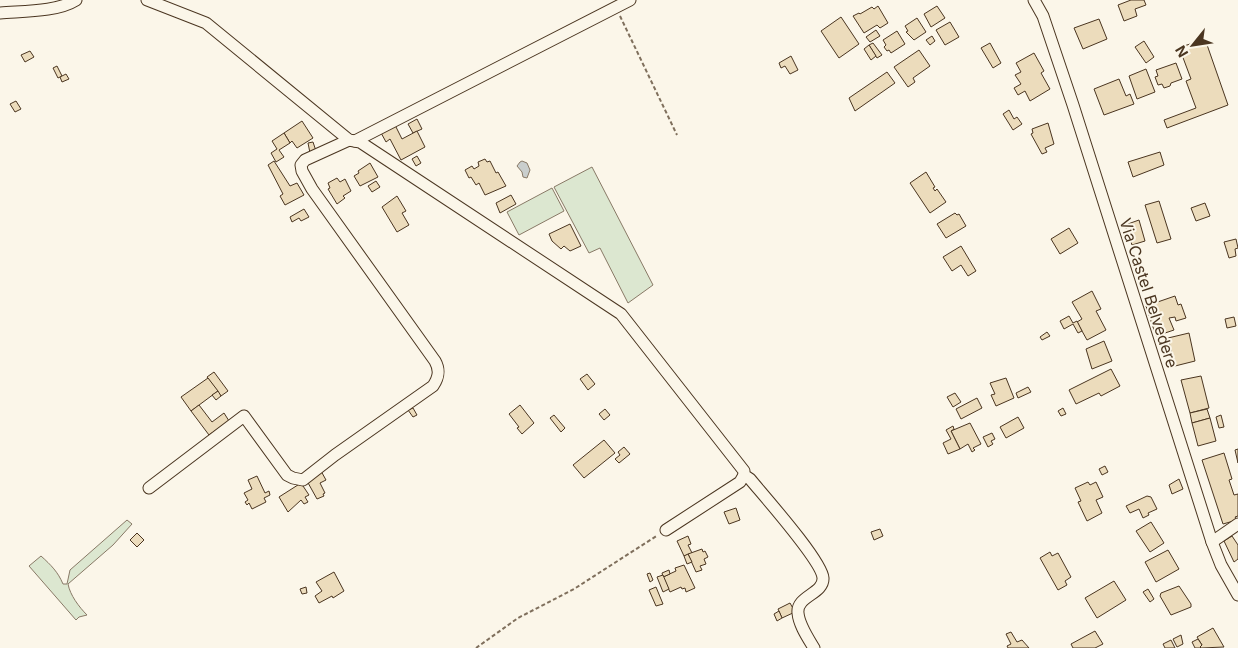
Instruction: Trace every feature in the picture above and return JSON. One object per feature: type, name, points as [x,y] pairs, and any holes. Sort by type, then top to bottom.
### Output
[{"type":"street","points":[[0,13],[49,8],[70,4],[76,0]]},
{"type":"street","points":[[147,0],[206,23],[352,140],[360,142],[621,314],[744,471],[744,475],[806,548],[822,571],[823,583],[820,588],[805,598],[798,608],[801,623],[814,648]]},
{"type":"street","points":[[149,488],[244,416],[287,474],[293,478],[303,480],[335,455],[433,386],[438,379],[438,366],[312,189],[302,171],[301,165],[305,160],[352,140],[630,0]]},
{"type":"street","name":"Via Castel Belvedere","points":[[1034,0],[1043,16],[1070,97],[1212,542],[1221,564],[1238,595]]},
{"type":"street","points":[[666,530],[740,482],[744,475]]},
{"type":"street","points":[[1212,542],[1238,524]]},
{"type":"path","points":[[616,8],[677,135]]},
{"type":"path","points":[[476,648],[518,618],[574,589],[666,530]]},
{"type":"green space","points":[[592,167],[653,285],[628,303],[600,248],[589,253],[554,187]]},
{"type":"green space","points":[[552,188],[564,211],[519,235],[507,212]]},
{"type":"green space","points":[[127,520],[132,524],[113,545],[68,584],[75,601],[87,615],[76,620],[29,566],[41,556],[54,569],[63,584],[67,584],[70,570]]},
{"type":"shaded area","points":[[522,161],[527,163],[530,170],[527,178],[523,177],[522,172],[517,166]]},
{"type":"building","points":[[1131,0],[1144,0],[1146,5],[1135,9],[1137,16],[1124,21],[1118,5]]},
{"type":"building","points":[[878,6],[888,23],[880,28],[877,25],[864,33],[853,16]]},
{"type":"building","points":[[937,6],[945,18],[931,27],[924,14]]},
{"type":"building","points":[[841,17],[859,44],[839,58],[821,31]]},
{"type":"building","points":[[917,18],[926,32],[914,40],[906,32],[908,31],[905,26]]},
{"type":"building","points":[[1099,19],[1107,39],[1083,49],[1074,28]]},
{"type":"building","points":[[950,22],[959,37],[945,45],[936,30]]},
{"type":"building","points":[[876,30],[880,36],[870,42],[866,37]]},
{"type":"building","points":[[897,31],[905,44],[891,53],[884,47],[886,45],[883,40]]},
{"type":"building","points":[[932,36],[935,41],[930,45],[926,40]]},
{"type":"building","points":[[1205,39],[1228,105],[1167,128],[1164,120],[1196,108],[1186,81],[1191,79],[1182,55],[1187,53],[1184,46]]},
{"type":"building","points":[[1144,41],[1154,57],[1146,63],[1135,47]]},
{"type":"building","points":[[873,43],[882,55],[877,58],[869,45]]},
{"type":"building","points":[[990,43],[1001,63],[993,68],[981,48]]},
{"type":"building","points":[[869,45],[876,56],[871,60],[864,49]]},
{"type":"building","points":[[919,50],[930,66],[913,78],[915,82],[908,87],[894,67]]},
{"type":"building","points":[[30,51],[34,57],[25,62],[21,55]]},
{"type":"building","points":[[1034,53],[1044,71],[1041,73],[1050,89],[1030,101],[1025,91],[1018,95],[1014,88],[1021,84],[1015,75],[1021,72],[1016,63]]},
{"type":"building","points":[[791,56],[798,70],[790,74],[785,66],[781,68],[779,63]]},
{"type":"building","points":[[1176,63],[1182,79],[1164,88],[1162,84],[1158,85],[1155,77],[1158,76],[1156,70]]},
{"type":"building","points":[[57,66],[62,76],[58,78],[53,68]]},
{"type":"building","points":[[1146,69],[1155,92],[1137,99],[1129,76]]},
{"type":"building","points":[[887,72],[895,83],[855,111],[849,98]]},
{"type":"building","points":[[66,74],[69,79],[62,82],[60,77]]},
{"type":"building","points":[[1119,79],[1126,96],[1130,94],[1134,104],[1104,115],[1094,89]]},
{"type":"building","points":[[16,101],[21,109],[15,112],[10,104]]},
{"type":"building","points":[[1009,110],[1014,119],[1017,117],[1022,124],[1013,130],[1003,114]]},
{"type":"building","points":[[417,119],[422,129],[413,133],[408,124]]},
{"type":"building","points":[[302,121],[313,138],[297,148],[292,141],[290,143],[284,133]]},
{"type":"building","points":[[394,123],[402,139],[417,131],[425,147],[401,160],[390,139],[386,142],[380,131]]},
{"type":"building","points":[[1048,123],[1054,144],[1045,148],[1047,152],[1042,154],[1031,134],[1033,133],[1032,129]]},
{"type":"building","points":[[284,133],[290,143],[279,150],[284,157],[276,162],[271,153],[277,149],[272,141]]},
{"type":"building","points":[[313,142],[316,151],[310,153],[308,143]]},
{"type":"building","points":[[1160,152],[1164,165],[1133,177],[1128,162]]},
{"type":"building","points":[[417,156],[421,163],[416,166],[412,159]]},
{"type":"building","points":[[485,159],[487,162],[490,161],[506,186],[485,195],[479,183],[476,185],[471,177],[469,178],[465,170],[472,166],[474,169],[479,166],[478,162]]},
{"type":"building","points":[[274,161],[290,186],[297,183],[304,195],[285,205],[280,196],[283,194],[268,165]]},
{"type":"building","points":[[370,163],[378,177],[360,186],[354,176]]},
{"type":"building","points":[[926,172],[935,187],[933,188],[935,191],[937,189],[946,202],[930,213],[910,183]]},
{"type":"building","points":[[337,178],[340,182],[345,179],[351,191],[343,196],[345,198],[337,204],[328,189],[330,188],[328,183]]},
{"type":"building","points":[[376,181],[380,187],[372,192],[368,186]]},
{"type":"building","points":[[511,195],[516,204],[500,213],[496,203]]},
{"type":"building","points":[[397,196],[406,211],[402,213],[409,225],[397,232],[382,207]]},
{"type":"building","points":[[1159,201],[1171,239],[1157,243],[1145,205]]},
{"type":"building","points":[[1205,203],[1210,216],[1196,221],[1191,208]]},
{"type":"building","points":[[304,209],[309,217],[301,221],[299,218],[292,222],[290,217]]},
{"type":"building","points":[[955,213],[959,214],[966,226],[946,238],[937,224]]},
{"type":"building","points":[[1139,220],[1145,241],[1132,245],[1125,225]]},
{"type":"building","points":[[570,224],[581,246],[570,251],[564,246],[561,249],[552,241],[549,234]]},
{"type":"building","points":[[1069,228],[1078,243],[1060,254],[1051,239]]},
{"type":"building","points":[[1236,239],[1238,248],[1235,249],[1236,256],[1229,258],[1224,242]]},
{"type":"building","points":[[961,246],[976,271],[968,276],[961,265],[952,271],[943,257]]},
{"type":"building","points":[[1092,291],[1101,309],[1096,311],[1106,330],[1087,340],[1077,322],[1082,319],[1072,302]]},
{"type":"building","points":[[1175,296],[1178,305],[1181,304],[1186,318],[1176,321],[1175,317],[1169,318],[1174,330],[1156,336],[1146,306]]},
{"type":"building","points":[[1069,316],[1073,323],[1077,321],[1082,331],[1078,333],[1073,324],[1064,329],[1060,321]]},
{"type":"building","points":[[1234,317],[1236,326],[1227,328],[1225,319]]},
{"type":"building","points":[[1047,332],[1050,336],[1042,340],[1040,337]]},
{"type":"building","points":[[1189,333],[1195,361],[1175,366],[1168,338]]},
{"type":"building","points":[[1104,341],[1112,361],[1092,369],[1086,349]]},
{"type":"building","points":[[1111,369],[1120,386],[1101,396],[1099,393],[1076,404],[1069,390]]},
{"type":"building","points":[[214,372],[228,391],[221,396],[207,377]]},
{"type":"building","points":[[587,374],[595,384],[588,390],[580,379]]},
{"type":"building","points":[[1201,376],[1209,408],[1190,413],[1181,380]]},
{"type":"building","points":[[208,378],[218,391],[191,411],[181,397]]},
{"type":"building","points":[[1006,378],[1014,398],[996,406],[991,395],[995,394],[990,383]]},
{"type":"building","points":[[1028,387],[1031,392],[1018,398],[1016,393]]},
{"type":"building","points":[[218,391],[221,396],[216,400],[212,395]]},
{"type":"building","points":[[955,393],[961,402],[953,407],[947,397]]},
{"type":"building","points":[[977,398],[982,408],[961,419],[956,409]]},
{"type":"building","points":[[199,405],[212,422],[224,413],[229,421],[209,435],[191,411]]},
{"type":"building","points":[[520,405],[534,423],[522,434],[509,414]]},
{"type":"building","points":[[413,408],[417,415],[413,417],[408,410]]},
{"type":"building","points":[[1063,408],[1066,414],[1061,416],[1058,411]]},
{"type":"building","points":[[605,409],[610,415],[604,420],[599,414]]},
{"type":"building","points":[[1207,409],[1210,418],[1192,423],[1190,413]]},
{"type":"building","points":[[554,415],[565,428],[561,432],[550,418]]},
{"type":"building","points":[[1221,415],[1224,427],[1219,428],[1216,417]]},
{"type":"building","points":[[1018,417],[1024,428],[1006,438],[1000,427]]},
{"type":"building","points":[[1210,418],[1216,441],[1198,446],[1192,423]]},
{"type":"building","points":[[970,423],[981,444],[973,448],[975,450],[972,452],[968,444],[960,449],[951,431]]},
{"type":"building","points":[[953,426],[954,429],[951,431],[960,449],[948,454],[943,443],[951,439],[946,430]]},
{"type":"building","points":[[992,433],[995,439],[991,441],[993,444],[988,447],[983,437]]},
{"type":"building","points":[[604,440],[615,453],[584,478],[573,465]]},
{"type":"building","points":[[624,447],[630,454],[619,463],[615,459],[620,455],[618,452]]},
{"type":"building","points":[[1238,449],[1238,463],[1235,450]]},
{"type":"building","points":[[1224,453],[1232,479],[1229,480],[1234,495],[1238,494],[1238,516],[1235,517],[1237,520],[1223,524],[1202,460]]},
{"type":"building","points":[[1105,466],[1108,472],[1102,475],[1099,469]]},
{"type":"building","points":[[321,471],[326,480],[320,483],[325,493],[323,494],[324,496],[317,499],[307,481]]},
{"type":"building","points":[[257,476],[265,493],[269,491],[270,495],[264,498],[266,502],[252,509],[249,503],[247,505],[245,502],[248,500],[244,493],[252,489],[248,480]]},
{"type":"building","points":[[1179,479],[1183,489],[1172,494],[1169,485]]},
{"type":"building","points":[[1088,482],[1090,485],[1096,482],[1103,497],[1096,500],[1102,513],[1087,521],[1078,502],[1081,501],[1075,488]]},
{"type":"building","points":[[301,483],[309,495],[305,497],[308,502],[304,504],[301,500],[288,512],[279,497]]},
{"type":"building","points":[[1147,496],[1151,497],[1157,509],[1148,513],[1149,515],[1143,518],[1139,509],[1130,513],[1126,506]]},
{"type":"building","points":[[736,508],[740,520],[729,524],[724,512]]},
{"type":"building","points":[[1151,522],[1164,543],[1150,552],[1136,531]]},
{"type":"building","points":[[880,529],[883,536],[874,540],[871,532]]},
{"type":"building","points":[[137,533],[144,540],[137,547],[130,540]]},
{"type":"building","points":[[688,536],[691,544],[688,545],[692,553],[684,556],[677,541]]},
{"type":"building","points":[[1232,536],[1238,545],[1238,559],[1234,562],[1224,541]]},
{"type":"building","points":[[702,549],[708,557],[704,559],[706,564],[700,566],[702,570],[696,572],[688,554]]},
{"type":"building","points":[[1168,550],[1179,569],[1156,582],[1145,562]]},
{"type":"building","points":[[1050,552],[1052,556],[1058,553],[1071,577],[1065,581],[1067,585],[1058,590],[1040,558]]},
{"type":"building","points":[[688,554],[692,562],[687,564],[684,556]]},
{"type":"building","points":[[684,565],[695,588],[686,592],[685,588],[682,589],[681,587],[670,592],[663,577],[676,571],[675,568]]},
{"type":"building","points":[[669,570],[670,574],[663,577],[662,573]]},
{"type":"building","points":[[334,572],[344,591],[333,598],[332,596],[319,603],[315,596],[322,591],[316,582]]},
{"type":"building","points":[[650,573],[653,580],[650,582],[647,574]]},
{"type":"building","points":[[663,575],[669,589],[663,592],[657,577]]},
{"type":"building","points":[[1114,581],[1126,600],[1097,618],[1085,598]]},
{"type":"building","points":[[1179,586],[1191,607],[1171,615],[1160,596],[1161,593]]},
{"type":"building","points":[[306,587],[307,593],[302,594],[300,589]]},
{"type":"building","points":[[656,587],[663,604],[656,606],[649,590]]},
{"type":"building","points":[[1148,589],[1154,599],[1150,602],[1143,592]]},
{"type":"building","points":[[790,603],[795,612],[782,618],[778,609]]},
{"type":"building","points":[[779,611],[782,618],[777,621],[774,614]]},
{"type":"building","points":[[1213,628],[1224,647],[1201,648],[1202,645],[1197,637]]},
{"type":"building","points":[[1095,631],[1103,644],[1095,648],[1073,648],[1071,644]]},
{"type":"building","points":[[1011,632],[1017,642],[1022,640],[1029,648],[1008,648],[1007,646],[1011,644],[1006,634]]},
{"type":"building","points":[[1181,635],[1183,644],[1177,647],[1173,639]]},
{"type":"building","points":[[1198,639],[1202,645],[1201,648],[1195,648],[1192,642]]},
{"type":"building","points":[[1171,640],[1175,648],[1165,648],[1163,644]]}]
